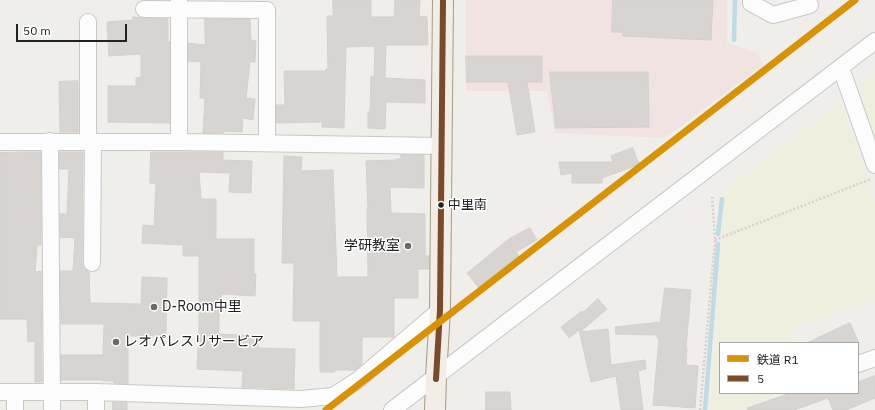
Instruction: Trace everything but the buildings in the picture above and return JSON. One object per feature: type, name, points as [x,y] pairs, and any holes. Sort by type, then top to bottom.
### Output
[{"type":"main road","points":[[435,410],[440,310],[443,0]]},
{"type":"street","points":[[751,0],[751,3],[773,15],[810,4]]},
{"type":"street","points":[[144,9],[179,5],[267,10],[267,143]]},
{"type":"street","points":[[179,5],[179,142]]},
{"type":"street","points":[[88,22],[92,264]]},
{"type":"street","points":[[392,410],[875,41]]},
{"type":"street","points":[[841,68],[875,165]]},
{"type":"street","points":[[0,142],[179,142],[442,146]]},
{"type":"street","points":[[50,142],[52,410]]},
{"type":"street","points":[[15,410],[8,392],[96,392],[302,399],[333,396],[358,380],[440,310]]},
{"type":"street","points":[[859,364],[875,358]]},
{"type":"street","points":[[96,392],[96,410]]},
{"type":"street","points":[[276,398],[286,410]]},
{"type":"path","points":[[715,240],[875,177]]},
{"type":"path","points":[[700,410],[715,240],[712,195]]},
{"type":"shaded area","points":[[466,0],[727,0],[727,43],[758,53],[763,65],[665,138],[555,133],[547,91],[466,91]]},
{"type":"green space","points":[[875,74],[875,151],[855,89]]},
{"type":"green space","points":[[841,102],[875,201],[875,300],[792,329],[797,342],[719,342],[719,394],[774,394],[733,410],[710,410],[725,189]]},
{"type":"waterway","points":[[734,40],[735,0]]},
{"type":"waterway","points":[[718,234],[722,199]]},
{"type":"waterway","points":[[705,410],[718,244]]},
{"type":"rail line","name":"R1","points":[[326,410],[855,0]]},
{"type":"transit line","name":"5","points":[[436,379],[440,310],[443,0]]},
{"type":"place","name":"中里南","points":[[441,205]]},
{"type":"place","name":"学研教室","points":[[408,246]]},
{"type":"place","name":"D-Room中里","points":[[154,307]]},
{"type":"place","name":"レオパレスリサービア","points":[[116,342]]}]
